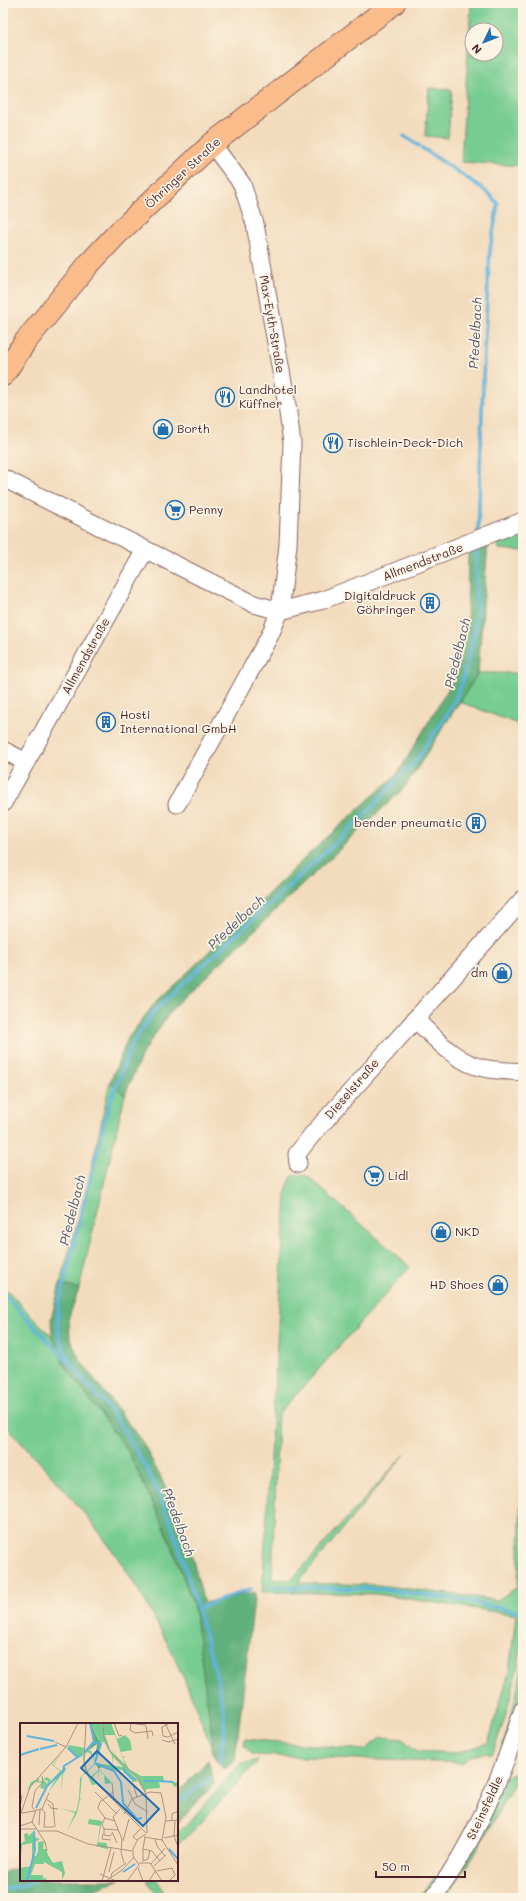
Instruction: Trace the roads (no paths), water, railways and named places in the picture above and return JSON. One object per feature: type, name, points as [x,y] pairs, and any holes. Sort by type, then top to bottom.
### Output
[{"type":"main road","name":"Öhringer Straße","points":[[3,375],[25,342],[88,265],[117,234],[212,144],[394,3]]},
{"type":"street","name":"Max-Eyth-Straße","points":[[177,804],[270,635],[280,611],[288,545],[292,473],[292,443],[287,405],[255,224],[242,184],[212,144]]},
{"type":"street","name":"Allmendstraße","points":[[3,478],[254,604],[280,611],[323,600],[523,521]]},
{"type":"street","name":"Allmendstraße","points":[[3,803],[145,550]]},
{"type":"street","points":[[3,750],[26,762]]},
{"type":"street","name":"Dieselstraße","points":[[298,1164],[297,1154],[311,1136],[523,899]]},
{"type":"street","points":[[415,1019],[451,1052],[466,1062],[482,1068],[523,1072]]},
{"type":"street","name":"Steinsfeldle","points":[[433,1898],[465,1850],[489,1804],[505,1764],[523,1710]]},
{"type":"waterway","name":"Pfedelbach","points":[[404,136],[482,188],[498,204],[490,250],[484,352],[478,534]]},
{"type":"waterway","name":"Pfedelbach","points":[[220,1763],[224,1724],[223,1706],[218,1681],[178,1543],[155,1486],[135,1449],[116,1419],[83,1379],[66,1353],[60,1339],[58,1322],[59,1303],[109,1104],[133,1042],[155,1010],[359,821],[417,759],[450,710],[462,684],[475,630],[477,611],[477,544]]},
{"type":"waterway","points":[[3,1293],[69,1363]]},
{"type":"waterway","points":[[271,1587],[380,1589],[461,1600],[519,1612]]},
{"type":"waterway","points":[[197,1609],[251,1589]]},
{"type":"waterway","points":[[178,1803],[210,1778]]},
{"type":"waterway","points":[[3,1889],[26,1885],[34,1881]]},
{"type":"place","name":"Landhotel Küffner","points":[[225,397]]},
{"type":"place","name":"Borth","points":[[163,429]]},
{"type":"place","name":"Tischlein-Deck-Dich","points":[[333,443]]},
{"type":"place","name":"Penny","points":[[175,510]]},
{"type":"place","name":"Digitaldruck Göhringer","points":[[430,603]]},
{"type":"place","name":"Hosti International GmbH","points":[[106,722]]},
{"type":"place","name":"bender pneumatic","points":[[476,823]]},
{"type":"place","name":"dm","points":[[502,973]]},
{"type":"place","name":"Lidl","points":[[374,1176]]},
{"type":"place","name":"NKD","points":[[441,1232]]},
{"type":"place","name":"HD Shoes","points":[[498,1285]]}]
